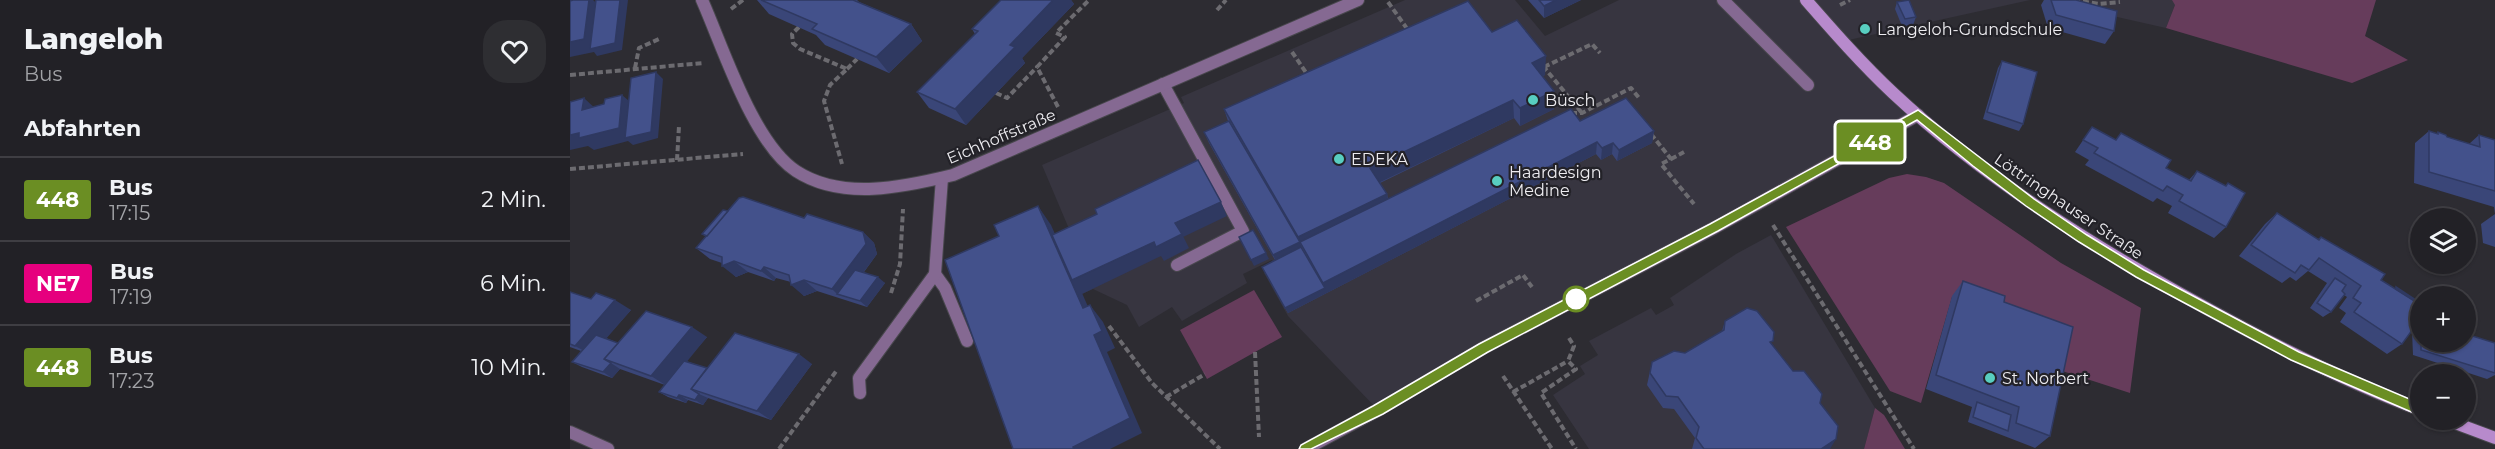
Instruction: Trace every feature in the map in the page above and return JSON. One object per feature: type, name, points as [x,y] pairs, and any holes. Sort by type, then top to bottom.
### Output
[{"type":"street","name":"Eichhoffstraße","points":[[702,0],[730,68],[774,151],[796,171],[820,182],[873,190],[904,187],[953,176],[1354,1]]},
{"type":"street","points":[[1723,0],[1808,85]]},
{"type":"street","name":"Löttringhauser Straße","points":[[1806,0],[1867,66],[1918,115],[1977,163],[2083,239],[2140,273],[2295,356],[2410,405]]},
{"type":"street","points":[[1163,84],[1244,231],[1176,265]]},
{"type":"street","points":[[1306,449],[1378,410],[1483,348],[1714,228],[1918,115]]},
{"type":"street","points":[[860,393],[859,378],[935,274],[942,178]]},
{"type":"street","points":[[935,274],[945,288],[967,341]]},
{"type":"street","points":[[2474,430],[2495,438]]},
{"type":"street","points":[[570,432],[608,449]]},
{"type":"path","points":[[731,9],[743,0]]},
{"type":"path","points":[[1056,33],[1089,0]]},
{"type":"path","points":[[1217,10],[1226,0]]},
{"type":"path","points":[[2074,0],[2099,4],[2120,2]]},
{"type":"path","points":[[1388,2],[1408,30]]},
{"type":"path","points":[[799,27],[792,34],[793,43],[800,49],[847,69]]},
{"type":"path","points":[[996,93],[1007,98],[1065,37],[1048,31]]},
{"type":"path","points":[[635,68],[639,48],[659,39]]},
{"type":"path","points":[[1544,67],[1592,44],[1600,53]]},
{"type":"path","points":[[1294,55],[1308,74]]},
{"type":"path","points":[[842,164],[824,101],[831,85],[857,59]]},
{"type":"path","points":[[1537,59],[1582,112]]},
{"type":"path","points":[[570,75],[703,63]]},
{"type":"path","points":[[1037,67],[1059,109]]},
{"type":"path","points":[[1565,114],[1582,112],[1631,88],[1639,98]]},
{"type":"path","points":[[1618,95],[1625,104]]},
{"type":"path","points":[[677,160],[679,126]]},
{"type":"path","points":[[1648,131],[1671,159]]},
{"type":"path","points":[[1684,152],[1661,164],[1694,204]]},
{"type":"path","points":[[570,169],[743,154]]},
{"type":"path","points":[[889,297],[900,264],[902,219]]},
{"type":"path","points":[[1773,225],[1914,449]]},
{"type":"path","points":[[1476,301],[1523,275],[1532,287]]},
{"type":"path","points":[[1108,326],[1152,383],[1220,449]]},
{"type":"path","points":[[1514,392],[1568,361],[1574,346],[1569,338]]},
{"type":"path","points":[[1255,352],[1259,437]]},
{"type":"path","points":[[1568,361],[1576,369],[1542,393],[1576,449]]},
{"type":"path","points":[[1166,396],[1204,374]]},
{"type":"path","points":[[1503,376],[1552,449]]},
{"type":"path","points":[[779,449],[818,397]]},
{"type":"shaded area","points":[[1405,0],[1515,0],[1545,36],[1619,0],[2030,0],[1844,41],[1918,115],[1378,410],[1288,316],[1264,273],[1275,267],[1272,260],[1243,274],[1247,283],[1182,321],[1172,307],[1139,327],[1127,305],[1093,289],[1082,294],[1062,249],[1075,243],[1042,165],[1184,103],[1181,97]]},
{"type":"shaded area","name":"Langeloh-Grundschule","points":[[2042,0],[2177,0],[2166,28]]},
{"type":"shaded area","points":[[2172,0],[2376,0],[2365,36],[2408,60],[2352,83],[2166,28],[2175,5]]},
{"type":"shaded area","points":[[1907,174],[1944,183],[2061,263],[2141,308],[2130,393],[2053,368],[1952,297],[1921,403],[1890,391],[1786,227],[1889,178]]},
{"type":"shaded area","points":[[1771,235],[1875,408],[1864,449],[1589,449],[1553,395],[1585,374],[1580,366],[1598,355],[1589,341],[1651,308],[1656,315],[1674,305],[1670,298],[1736,254]]},
{"type":"shaded area","points":[[1254,290],[1282,337],[1207,379],[1180,330]]},
{"type":"shaded area","points":[[1875,408],[1884,415],[1905,449],[1864,449]]},
{"type":"building","points":[[589,0],[584,39],[570,42],[570,1]]},
{"type":"building","points":[[596,0],[620,0],[615,43],[590,49]]},
{"type":"building","points":[[761,0],[853,0],[911,24],[876,57],[812,29],[817,24]]},
{"type":"building","points":[[1001,0],[1053,0],[1010,45],[1015,47],[955,109],[917,92],[978,31],[972,29]]},
{"type":"building","points":[[1539,0],[1556,0],[1544,6]]},
{"type":"building","points":[[1909,0],[1916,17],[1905,19],[1897,2]]},
{"type":"building","points":[[2051,0],[2076,0],[2117,11],[2114,31],[2056,15]]},
{"type":"building","name":"EDEKA","points":[[1468,1],[1492,32],[1517,20],[1546,56],[1532,63],[1554,91],[1520,108],[1513,100],[1370,168],[1387,194],[1298,237],[1224,109]]},
{"type":"building","points":[[2002,61],[2037,72],[2023,124],[1987,112]]},
{"type":"building","points":[[656,72],[651,132],[625,138],[631,78]]},
{"type":"building","points":[[622,95],[619,128],[579,138],[579,133],[570,135],[570,102],[584,98],[582,110],[604,104],[605,99]]},
{"type":"building","points":[[1626,98],[1654,131],[1619,150],[1613,143],[1602,148],[1597,142],[1323,283],[1300,242],[1571,109],[1580,121]]},
{"type":"building","points":[[1229,121],[1300,242],[1273,255],[1204,132]]},
{"type":"building","points":[[2092,127],[2116,140],[2121,133],[2171,160],[2166,168],[2191,181],[2197,171],[2226,186],[2228,183],[2245,193],[2226,227],[2179,201],[2183,195],[2167,186],[2163,191],[2094,153],[2098,148],[2083,140]]},
{"type":"building","points":[[2429,131],[2480,147],[2479,135],[2495,140],[2495,191],[2429,172]]},
{"type":"building","points":[[1198,160],[1221,202],[1175,223],[1182,234],[1156,247],[1154,242],[1072,280],[1052,235],[1097,214],[1095,209]]},
{"type":"building","points":[[743,197],[804,218],[807,214],[863,232],[866,244],[832,289],[804,280],[791,285],[789,275],[764,267],[761,271],[734,261],[722,266],[722,257],[696,248],[739,198]]},
{"type":"building","points":[[1038,206],[1083,308],[1090,305],[1102,331],[1094,335],[1130,418],[1073,447],[1074,449],[1013,449],[945,260],[999,236],[994,225]]},
{"type":"building","points":[[723,210],[728,211],[707,236],[702,234]]},
{"type":"building","points":[[2277,213],[2319,240],[2321,237],[2385,274],[2381,280],[2410,298],[2410,333],[2402,344],[2354,312],[2361,303],[2353,298],[2361,286],[2319,258],[2309,270],[2301,265],[2295,273],[2251,245]]},
{"type":"building","points":[[1253,230],[1266,253],[1251,260],[1239,237]]},
{"type":"building","points":[[1301,247],[1325,288],[1285,308],[1262,267]]},
{"type":"building","points":[[855,270],[878,277],[860,301],[837,294]]},
{"type":"building","points":[[2335,278],[2346,285],[2342,291],[2345,294],[2331,312],[2317,303]]},
{"type":"building","name":"St. Norbert","points":[[1963,281],[2005,296],[2004,302],[2073,327],[2050,436],[2016,423],[2019,407],[1936,375]]},
{"type":"building","points":[[2396,287],[2410,298],[2396,289]]},
{"type":"building","points":[[570,292],[591,299],[596,293],[615,300],[575,346],[570,344]]},
{"type":"building","points":[[1747,308],[1757,311],[1774,332],[1773,341],[1770,342],[1793,371],[1804,371],[1822,394],[1820,403],[1838,426],[1836,439],[1821,449],[1704,449],[1696,438],[1699,427],[1678,397],[1666,396],[1650,373],[1652,362],[1674,351],[1685,353],[1724,330],[1725,321]]},
{"type":"building","points":[[646,311],[692,327],[651,376],[604,359]]},
{"type":"building","points":[[735,333],[799,354],[757,411],[691,389]]},
{"type":"building","points":[[596,335],[618,343],[604,359],[611,363],[603,372],[572,362]]},
{"type":"building","points":[[2476,337],[2495,343],[2495,373],[2476,367],[2476,364],[2466,364],[2427,352],[2476,352]]},
{"type":"building","points":[[684,361],[707,368],[691,389],[699,394],[695,400],[679,395],[677,398],[659,392]]},
{"type":"building","points":[[1977,402],[2011,415],[2008,431],[1973,417]]},
{"type":"bus line","name":"448","points":[[1306,449],[1378,410],[1483,348],[1714,228],[1918,115],[2030,202],[2083,239],[2140,273],[2295,356],[2410,405]]},
{"type":"place","name":"Langeloh-Grundschule","points":[[1865,29]]},
{"type":"place","name":"Büsch","points":[[1533,100]]},
{"type":"place","name":"EDEKA","points":[[1339,159]]},
{"type":"place","name":"Haardesign Medine","points":[[1497,181]]},
{"type":"place","name":"St. Norbert","points":[[1990,378]]}]
